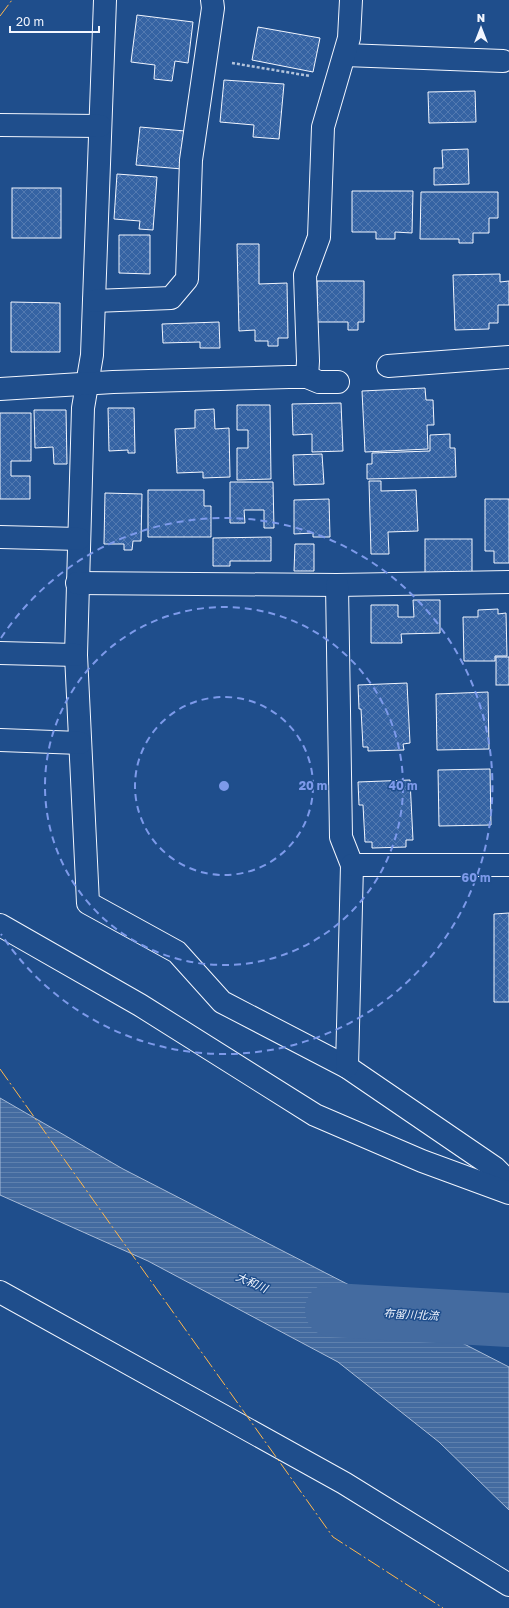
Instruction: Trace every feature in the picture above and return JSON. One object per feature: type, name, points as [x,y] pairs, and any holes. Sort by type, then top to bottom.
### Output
[{"type":"street","points":[[105,0],[92,355],[83,408],[77,583],[76,655],[88,903],[177,952],[222,1002],[347,1067],[495,1168],[509,1182]]},
{"type":"street","points":[[94,301],[171,298],[187,279],[191,160],[213,8],[212,0]]},
{"type":"street","points":[[307,377],[308,361],[305,275],[320,238],[323,127],[349,38],[351,0]]},
{"type":"street","points":[[344,55],[503,61]]},
{"type":"street","points":[[0,125],[100,126]]},
{"type":"street","points":[[388,366],[509,357]]},
{"type":"street","points":[[0,389],[87,383],[307,377],[319,382],[338,382]]},
{"type":"street","points":[[0,537],[79,539]]},
{"type":"street","points":[[77,583],[337,585],[509,582]]},
{"type":"street","points":[[337,585],[341,837],[352,865],[347,1067]]},
{"type":"street","points":[[0,653],[76,655]]},
{"type":"street","points":[[0,740],[80,743]]},
{"type":"street","points":[[352,865],[509,865]]},
{"type":"street","points":[[0,925],[140,1005],[315,1115],[422,1161],[509,1193]]},
{"type":"street","points":[[0,1292],[344,1483],[509,1585]]},
{"type":"path","points":[[206,58],[336,81]]},
{"type":"water","name":"大和川","points":[[0,1098],[123,1169],[509,1367],[509,1510],[439,1442],[338,1362],[148,1261],[0,1195]]},
{"type":"building","points":[[137,15],[193,22],[188,63],[175,61],[172,81],[154,79],[155,65],[131,62]]},
{"type":"building","points":[[258,27],[320,38],[313,72],[252,60]]},
{"type":"building","points":[[224,80],[284,84],[279,139],[253,137],[254,125],[220,122]]},
{"type":"building","points":[[475,91],[476,122],[429,123],[428,92]]},
{"type":"building","points":[[140,127],[185,131],[182,169],[136,165]]},
{"type":"building","points":[[468,149],[469,184],[434,185],[434,168],[443,168],[442,150]]},
{"type":"building","points":[[117,174],[157,177],[153,230],[139,229],[140,221],[114,219]]},
{"type":"building","points":[[12,188],[61,188],[61,238],[12,238]]},
{"type":"building","points":[[352,191],[413,191],[412,233],[395,232],[395,239],[376,239],[376,232],[352,232]]},
{"type":"building","points":[[421,192],[498,192],[498,218],[489,218],[489,233],[473,233],[473,243],[459,243],[459,239],[420,239]]},
{"type":"building","points":[[119,235],[150,235],[150,274],[119,273]]},
{"type":"building","points":[[237,244],[259,244],[259,284],[287,283],[288,338],[278,338],[278,346],[268,346],[268,341],[255,341],[255,330],[239,331]]},
{"type":"building","points":[[500,274],[500,282],[509,281],[509,305],[498,305],[498,323],[489,323],[489,329],[455,330],[453,275]]},
{"type":"building","points":[[317,281],[364,281],[364,322],[358,322],[358,330],[348,330],[348,322],[317,322]]},
{"type":"building","points":[[11,302],[60,303],[60,352],[11,352]]},
{"type":"building","points":[[219,322],[220,348],[200,348],[200,342],[163,343],[162,324]]},
{"type":"building","points":[[425,388],[426,400],[433,400],[434,425],[427,425],[428,449],[365,452],[362,391]]},
{"type":"building","points":[[341,403],[343,451],[312,452],[312,434],[293,435],[292,404]]},
{"type":"building","points":[[237,405],[270,405],[271,479],[237,480],[237,448],[248,448],[248,430],[237,430]]},
{"type":"building","points":[[108,408],[134,408],[135,453],[128,453],[128,450],[109,451]]},
{"type":"building","points":[[214,409],[215,429],[229,428],[230,477],[203,478],[203,472],[177,473],[175,429],[195,428],[195,410]]},
{"type":"building","points":[[34,410],[66,410],[67,464],[54,464],[53,447],[35,448]]},
{"type":"building","points":[[0,413],[31,413],[31,461],[11,461],[11,476],[30,476],[30,499],[0,499]]},
{"type":"building","points":[[450,434],[450,448],[455,448],[456,477],[367,479],[367,464],[372,464],[372,453],[430,451],[430,435]]},
{"type":"building","points":[[322,454],[324,484],[294,485],[293,455]]},
{"type":"building","points":[[369,481],[381,481],[381,491],[416,490],[418,531],[388,532],[389,554],[371,554]]},
{"type":"building","points":[[230,482],[273,482],[274,528],[264,528],[264,510],[244,510],[245,523],[230,523]]},
{"type":"building","points":[[148,490],[204,490],[204,506],[211,506],[211,537],[148,537]]},
{"type":"building","points":[[105,493],[142,494],[141,541],[133,541],[132,550],[124,550],[124,544],[104,544]]},
{"type":"building","points":[[329,499],[330,537],[313,537],[313,533],[294,534],[294,500]]},
{"type":"building","points":[[485,499],[509,499],[509,563],[494,563],[494,551],[485,551]]},
{"type":"building","points":[[271,537],[271,561],[230,561],[230,566],[213,566],[213,538]]},
{"type":"building","points":[[425,539],[472,539],[472,573],[425,573]]},
{"type":"building","points":[[295,544],[314,544],[314,571],[294,571]]},
{"type":"building","points":[[413,600],[440,600],[440,633],[401,634],[402,643],[371,643],[371,605],[398,605],[398,617],[414,617]]},
{"type":"building","points":[[498,609],[498,614],[506,613],[507,656],[495,656],[495,661],[464,661],[463,617],[478,617],[478,610]]},
{"type":"building","points":[[496,657],[509,657],[509,685],[496,685]]},
{"type":"building","points":[[407,683],[410,743],[403,744],[404,750],[368,751],[368,747],[363,747],[358,685]]},
{"type":"building","points":[[488,692],[489,749],[437,750],[436,694]]},
{"type":"building","points":[[490,769],[491,825],[439,826],[438,770]]},
{"type":"building","points":[[410,780],[413,840],[406,840],[406,847],[372,848],[372,842],[365,842],[363,805],[359,805],[358,782]]},
{"type":"building","points":[[509,913],[509,1002],[494,1002],[494,914]]},
{"type":"waterway","name":"布留川北流","points":[[332,1310],[509,1320]]},
{"type":"power","points":[[0,16],[12,0]]},
{"type":"power","points":[[0,1069],[333,1537],[443,1608]]}]
